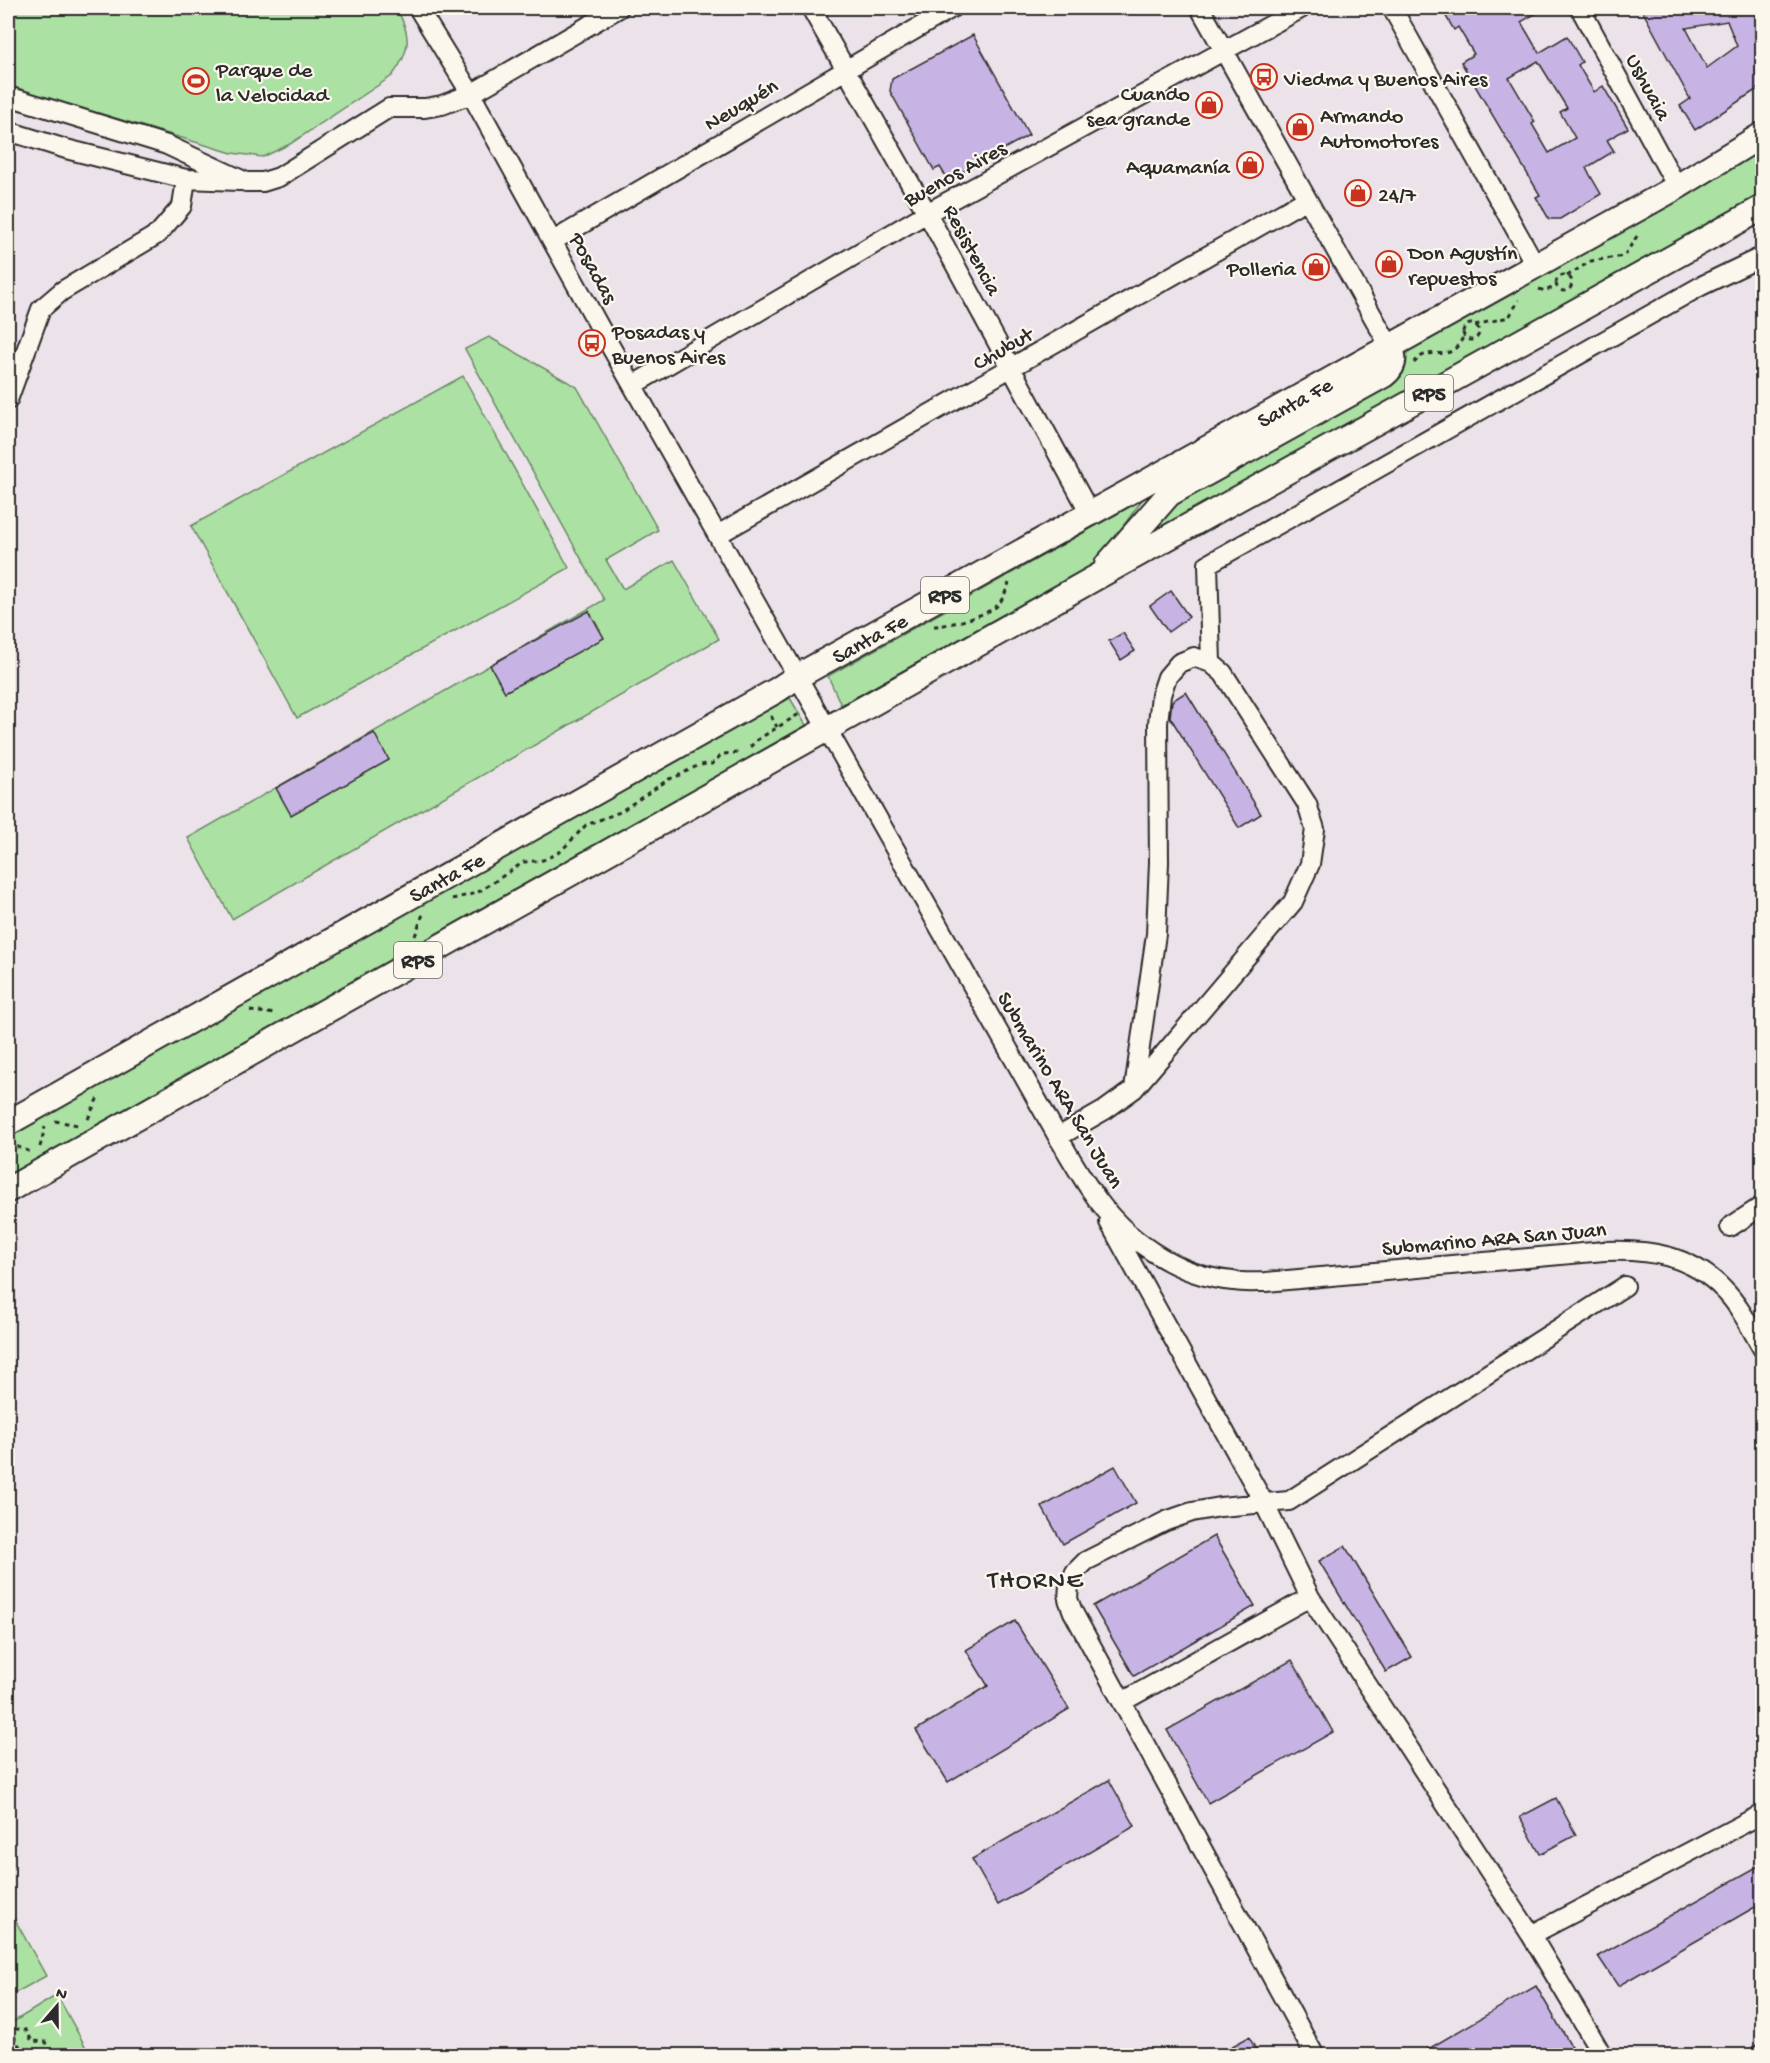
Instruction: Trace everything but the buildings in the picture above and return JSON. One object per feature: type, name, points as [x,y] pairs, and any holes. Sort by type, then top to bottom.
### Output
[{"type":"main road","name":"Santa Fe","points":[[8,1123],[767,696],[798,676],[1390,348],[1535,275],[1762,135]]},
{"type":"main road","name":"RP5","points":[[8,1190],[1095,578],[1762,208]]},
{"type":"main road","points":[[1095,578],[1169,494],[1384,375],[1394,363],[1390,348]]},
{"type":"street","name":"Posadas","points":[[418,8],[471,94],[798,676]]},
{"type":"street","points":[[8,130],[66,150],[186,179],[263,182],[279,177],[389,108],[424,108],[442,105],[471,94],[619,8]]},
{"type":"street","name":"Resistencia","points":[[811,8],[927,213],[1091,514]]},
{"type":"street","name":"Neuquén","points":[[553,241],[952,8]]},
{"type":"street","points":[[1200,8],[1390,348]]},
{"type":"street","name":"Buenos Aires","points":[[633,385],[927,213],[1302,8]]},
{"type":"street","points":[[1392,8],[1535,275]]},
{"type":"street","name":"Ushuaia","points":[[1580,8],[1677,187]]},
{"type":"street","points":[[8,96],[167,145],[246,182]]},
{"type":"street","points":[[8,400],[41,309],[62,291],[158,234],[182,206],[186,179]]},
{"type":"street","name":"Chubut","points":[[718,534],[1307,199]]},
{"type":"street","points":[[1211,663],[1208,564],[1701,286],[1756,259],[1762,267]]},
{"type":"street","points":[[1058,1137],[1106,1110],[1134,1089],[1293,902],[1310,864],[1315,829],[1307,804],[1223,673],[1211,663],[1194,657],[1179,663],[1167,677],[1161,695],[1158,723],[1159,862],[1156,934],[1134,1089]]},
{"type":"street","name":"Submarino ARA San Juan","points":[[798,676],[1058,1137],[1093,1194],[1122,1227],[1147,1249],[1174,1265],[1232,1281],[1266,1282],[1604,1251],[1633,1250],[1658,1253],[1690,1265],[1724,1289],[1762,1348]]},
{"type":"street","points":[[1093,1194],[1264,1503],[1310,1597],[1531,1935],[1603,2055]]},
{"type":"street","points":[[1730,1227],[1762,1206]]},
{"type":"street","points":[[1307,2053],[1071,1606],[1068,1599],[1075,1572],[1086,1561],[1192,1512],[1220,1507],[1289,1502],[1624,1286]]},
{"type":"street","points":[[1122,1702],[1310,1597]]},
{"type":"street","points":[[1531,1935],[1762,1814]]},
{"type":"path","points":[[1557,286],[1558,279],[1562,276],[1568,276],[1591,261],[1624,256],[1639,233]]},
{"type":"path","points":[[1535,275],[1545,291],[1557,286]]},
{"type":"path","points":[[1557,286],[1562,291],[1569,289],[1572,282],[1568,276]]},
{"type":"path","points":[[1475,325],[1479,331],[1478,336],[1472,340],[1467,339],[1463,332],[1465,327],[1469,324],[1475,325],[1509,317],[1521,297]]},
{"type":"path","points":[[932,626],[953,624],[997,607],[1010,580]]},
{"type":"path","points":[[748,750],[757,740],[814,704]]},
{"type":"path","points":[[445,899],[477,893],[524,862],[543,860],[552,856],[561,851],[586,825],[620,812],[693,766],[711,764],[722,754],[743,752]]},
{"type":"path","points":[[412,940],[426,906]]},
{"type":"path","points":[[240,1010],[276,1015],[286,1009]]},
{"type":"path","points":[[8,1149],[18,1147],[33,1153],[38,1151],[44,1128],[54,1121],[75,1126],[83,1124],[91,1116],[101,1088]]},
{"type":"path","points":[[8,2026],[25,2055]]},
{"type":"path","points":[[8,2026],[26,2030],[32,2041],[46,2043],[53,2055]]},
{"type":"green space","name":"Parque de la Velocidad","points":[[8,8],[396,8],[405,26],[407,43],[403,59],[392,76],[290,144],[263,157],[232,153],[8,86]]},
{"type":"green space","points":[[1762,150],[1762,193],[1136,542],[1169,503],[1401,373],[1408,350]]},
{"type":"green space","points":[[489,337],[577,387],[658,530],[606,560],[623,589],[674,560],[719,639],[232,919],[188,838],[604,600],[465,349]]},
{"type":"green space","points":[[463,376],[569,568],[297,718],[191,526]]},
{"type":"green space","points":[[1142,500],[1095,565],[841,705],[828,676]]},
{"type":"green space","points":[[790,698],[807,727],[8,1175],[8,1137]]},
{"type":"green space","points":[[8,1907],[46,1976],[8,1997]]},
{"type":"green space","points":[[57,1995],[90,2055],[22,2055],[8,2025]]},
{"type":"place","name":"Viedma y Buenos Aires","points":[[1264,77]]},
{"type":"place","name":"Parque de la Velocidad","points":[[196,81]]},
{"type":"place","name":"Cuando sea grande","points":[[1209,105]]},
{"type":"place","name":"Armando Automotores","points":[[1300,127]]},
{"type":"place","name":"Aquamanía","points":[[1250,165]]},
{"type":"place","name":"24/7","points":[[1358,193]]},
{"type":"place","name":"Don Agustín repuestos","points":[[1389,264]]},
{"type":"place","name":"Polleria","points":[[1316,267]]},
{"type":"place","name":"Posadas y Buenos Aires","points":[[592,343]]},
{"type":"district","name":"THORNE","points":[[1036,1578]]}]
